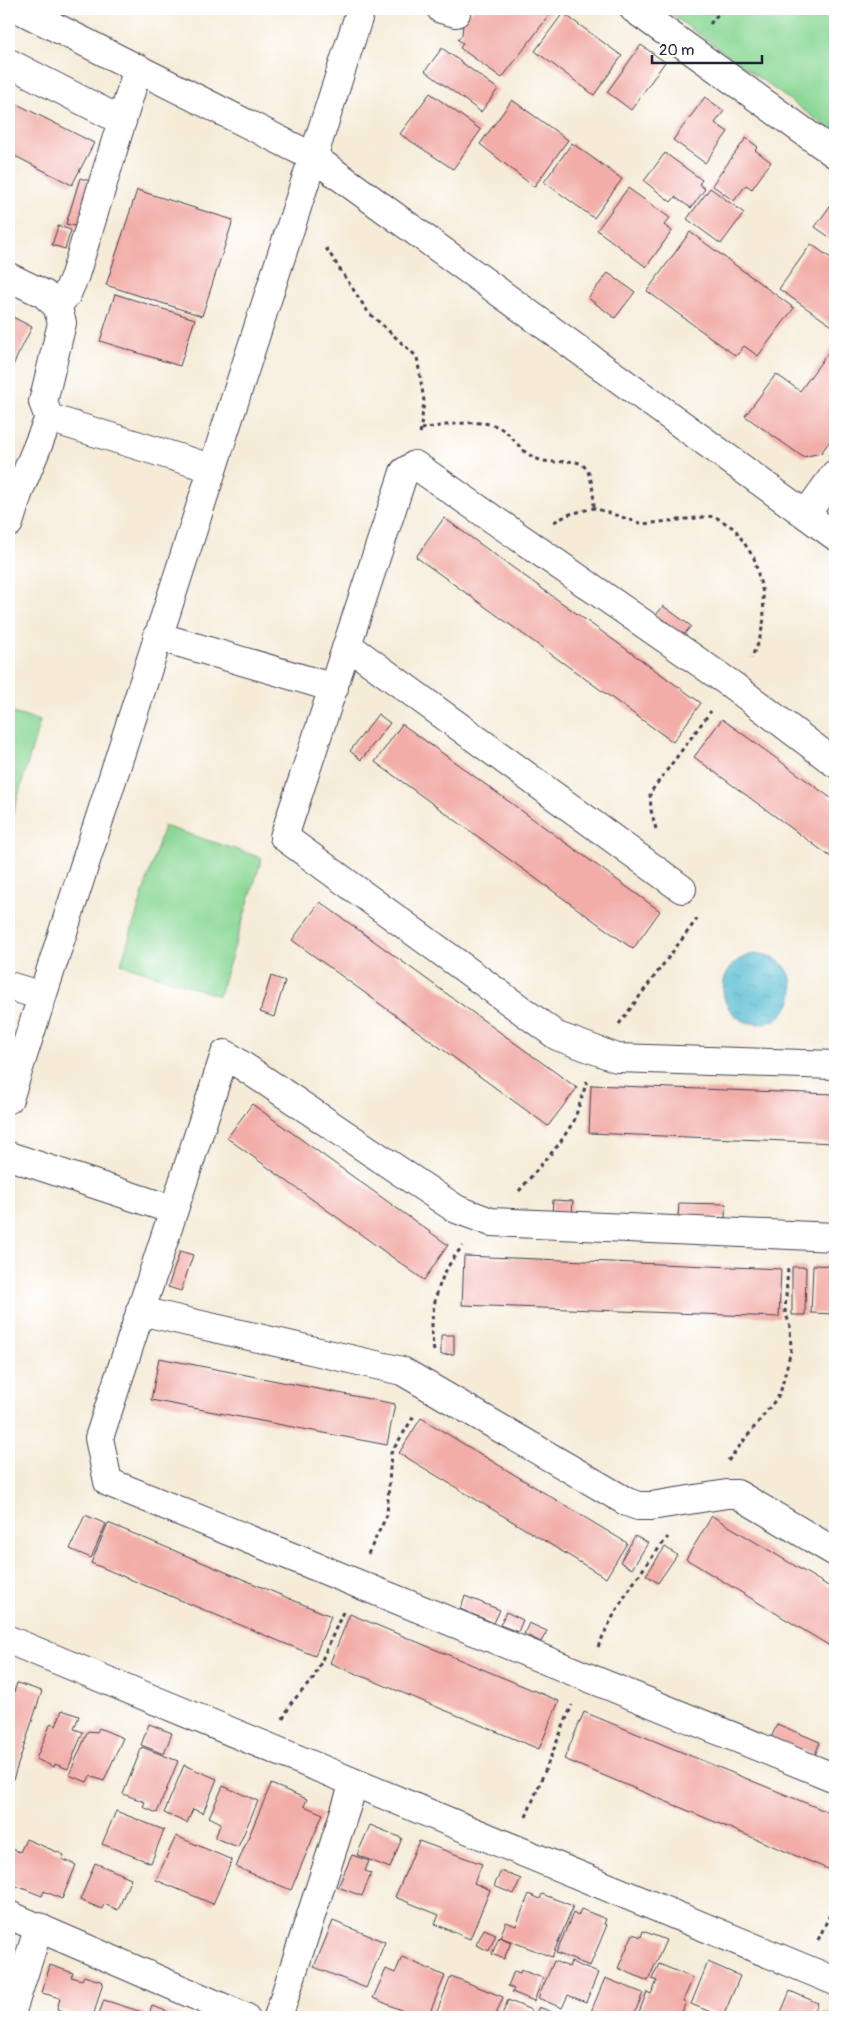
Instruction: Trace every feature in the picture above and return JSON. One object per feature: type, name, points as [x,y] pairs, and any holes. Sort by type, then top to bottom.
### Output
[{"type":"street","points":[[19,9],[313,157],[835,536]]},
{"type":"street","points":[[9,1099],[211,468],[361,9]]},
{"type":"street","points":[[634,9],[835,154]]},
{"type":"street","points":[[9,63],[122,121]]},
{"type":"street","points":[[57,306],[68,294],[75,274],[138,68]]},
{"type":"street","points":[[9,277],[44,294],[57,306],[62,323],[43,402],[49,418],[14,489],[9,523]]},
{"type":"street","points":[[49,418],[211,468]]},
{"type":"street","points":[[835,763],[732,685],[415,465],[404,472],[284,837],[557,1036],[596,1052],[617,1058],[835,1065]]},
{"type":"street","points":[[806,514],[835,474]]},
{"type":"street","points":[[157,636],[334,688]]},
{"type":"street","points":[[348,645],[682,889]]},
{"type":"street","points":[[9,986],[42,996]]},
{"type":"street","points":[[835,1237],[494,1222],[456,1209],[225,1054],[99,1438],[108,1482],[835,1778]]},
{"type":"street","points":[[9,1156],[173,1210]]},
{"type":"street","points":[[140,1312],[402,1371],[627,1502],[638,1506],[651,1506],[737,1494],[835,1552]]},
{"type":"street","points":[[9,1640],[835,1981]]},
{"type":"street","points":[[278,2017],[354,1782]]},
{"type":"street","points":[[9,1914],[245,2017]]},
{"type":"street","points":[[10,2017],[39,1927]]},
{"type":"path","points":[[326,248],[368,312],[417,356],[424,401],[415,465]]},
{"type":"path","points":[[420,429],[479,423],[499,427],[528,454],[543,460],[576,460],[587,470],[594,485],[594,508]]},
{"type":"path","points":[[283,1720],[291,1703],[314,1678],[325,1658],[355,1582],[387,1515],[391,1453],[432,1388],[437,1372],[430,1334],[435,1302],[446,1270],[462,1247],[494,1222],[559,1144],[574,1121],[596,1052],[701,913]]},
{"type":"path","points":[[817,1942],[835,1904]]},
{"type":"green space","points":[[664,9],[835,9],[835,133]]},
{"type":"green space","points":[[9,712],[40,721],[9,827]]},
{"type":"green space","points":[[164,826],[262,858],[219,996],[121,964]]},
{"type":"water","points":[[758,954],[771,957],[783,964],[790,976],[793,989],[790,1002],[783,1014],[771,1021],[758,1024],[745,1021],[733,1014],[726,1002],[723,989],[726,976],[733,964],[745,957]]},
{"type":"building","points":[[474,9],[554,9],[502,78],[460,48],[463,43],[458,40],[462,35],[463,24],[467,15]]},
{"type":"building","points":[[563,13],[622,56],[594,95],[535,51]]},
{"type":"building","points":[[641,45],[665,62],[631,110],[607,92]]},
{"type":"building","points":[[442,48],[498,89],[481,112],[425,71]]},
{"type":"building","points":[[430,93],[481,130],[453,169],[400,134]]},
{"type":"building","points":[[705,97],[724,111],[715,123],[728,132],[705,163],[673,140]]},
{"type":"building","points":[[9,100],[94,143],[72,185],[9,153]]},
{"type":"building","points":[[512,100],[568,140],[534,187],[480,144]]},
{"type":"building","points":[[746,138],[758,147],[755,150],[771,162],[752,189],[746,185],[734,201],[712,185]]},
{"type":"building","points":[[572,143],[622,179],[594,218],[544,182]]},
{"type":"building","points":[[665,153],[702,180],[699,184],[705,189],[691,208],[675,197],[671,202],[644,181]]},
{"type":"building","points":[[80,178],[94,182],[80,227],[66,224]]},
{"type":"building","points":[[628,188],[670,218],[664,225],[672,231],[646,267],[597,230]]},
{"type":"building","points":[[710,188],[744,213],[721,244],[687,219]]},
{"type":"building","points":[[137,190],[233,220],[202,316],[106,285]]},
{"type":"building","points":[[835,199],[835,241],[815,227]]},
{"type":"building","points":[[58,226],[71,230],[65,249],[52,245]]},
{"type":"building","points":[[690,232],[794,308],[758,356],[744,346],[736,356],[647,291]]},
{"type":"building","points":[[811,244],[835,261],[835,328],[779,289]]},
{"type":"building","points":[[608,273],[635,292],[615,318],[588,298]]},
{"type":"building","points":[[115,294],[195,319],[180,366],[100,341]]},
{"type":"building","points":[[9,315],[32,327],[9,373]]},
{"type":"building","points":[[835,343],[835,434],[821,453],[803,457],[745,416],[776,374],[800,391]]},
{"type":"building","points":[[444,518],[701,703],[673,742],[416,557]]},
{"type":"building","points":[[663,606],[691,626],[682,637],[655,617]]},
{"type":"building","points":[[378,714],[390,723],[361,760],[350,751]]},
{"type":"building","points":[[722,719],[835,801],[835,860],[694,757]]},
{"type":"building","points":[[402,724],[660,911],[633,949],[375,762]]},
{"type":"building","points":[[320,902],[577,1088],[548,1126],[292,940]]},
{"type":"building","points":[[271,976],[285,981],[274,1017],[260,1012]]},
{"type":"building","points":[[591,1085],[835,1094],[835,1143],[589,1133]]},
{"type":"building","points":[[252,1104],[448,1245],[424,1280],[227,1138]]},
{"type":"building","points":[[553,1200],[573,1201],[572,1214],[552,1213]]},
{"type":"building","points":[[679,1203],[726,1204],[725,1218],[678,1217]]},
{"type":"building","points":[[180,1251],[193,1255],[181,1291],[168,1287]]},
{"type":"building","points":[[464,1256],[781,1269],[779,1317],[462,1305]]},
{"type":"building","points":[[813,1265],[835,1266],[835,1314],[811,1313]]},
{"type":"building","points":[[792,1267],[806,1267],[805,1315],[792,1315]]},
{"type":"building","points":[[441,1335],[454,1335],[454,1354],[441,1355]]},
{"type":"building","points":[[159,1358],[395,1404],[387,1445],[151,1400]]},
{"type":"building","points":[[421,1418],[627,1543],[606,1578],[399,1453]]},
{"type":"building","points":[[85,1515],[106,1524],[91,1558],[70,1549]]},
{"type":"building","points":[[712,1516],[835,1590],[835,1649],[686,1559]]},
{"type":"building","points":[[108,1523],[331,1616],[315,1656],[91,1563]]},
{"type":"building","points":[[635,1536],[648,1543],[632,1569],[620,1562]]},
{"type":"building","points":[[665,1547],[677,1555],[658,1583],[646,1575]]},
{"type":"building","points":[[465,1596],[500,1610],[494,1623],[460,1609]]},
{"type":"building","points":[[506,1612],[523,1620],[518,1632],[500,1625]]},
{"type":"building","points":[[350,1614],[559,1701],[539,1749],[330,1663]]},
{"type":"building","points":[[529,1623],[547,1631],[541,1642],[524,1634]]},
{"type":"building","points":[[17,1683],[42,1691],[9,1792],[9,1694],[13,1695]]},
{"type":"building","points":[[62,1710],[79,1716],[74,1729],[83,1732],[68,1769],[55,1764],[54,1767],[36,1759],[51,1723],[56,1726]]},
{"type":"building","points":[[584,1712],[835,1815],[835,1872],[564,1759]]},
{"type":"building","points":[[149,1724],[172,1733],[164,1754],[141,1745]]},
{"type":"building","points":[[777,1724],[820,1742],[815,1755],[771,1738]]},
{"type":"building","points":[[99,1728],[123,1738],[104,1781],[90,1776],[87,1782],[69,1775],[88,1731],[97,1732]]},
{"type":"building","points":[[142,1747],[178,1761],[157,1813],[143,1807],[145,1802],[123,1794]]},
{"type":"building","points":[[184,1765],[217,1779],[203,1813],[193,1809],[187,1823],[164,1813]]},
{"type":"building","points":[[271,1784],[307,1799],[304,1806],[323,1814],[291,1890],[236,1867]]},
{"type":"building","points":[[223,1786],[258,1801],[238,1847],[215,1838],[221,1823],[209,1817]]},
{"type":"building","points":[[116,1811],[164,1830],[151,1863],[102,1844]]},
{"type":"building","points":[[370,1825],[402,1838],[390,1868],[357,1855]]},
{"type":"building","points":[[176,1836],[232,1860],[213,1904],[156,1880]]},
{"type":"building","points":[[26,1839],[64,1855],[62,1859],[76,1865],[62,1899],[44,1891],[42,1896],[9,1883],[9,1848],[20,1852]]},
{"type":"building","points":[[419,1841],[482,1864],[474,1883],[490,1890],[470,1939],[435,1924],[439,1915],[395,1897]]},
{"type":"building","points":[[352,1855],[369,1861],[365,1871],[371,1873],[362,1896],[338,1887]]},
{"type":"building","points":[[95,1863],[131,1878],[118,1910],[104,1904],[102,1909],[80,1900]]},
{"type":"building","points":[[501,1871],[521,1879],[514,1894],[494,1886]]},
{"type":"building","points":[[529,1894],[540,1899],[542,1894],[573,1906],[552,1957],[500,1937],[506,1922],[516,1926]]},
{"type":"building","points":[[581,1909],[606,1919],[604,1924],[607,1925],[590,1966],[556,1953],[573,1913],[578,1916]]},
{"type":"building","points":[[333,1921],[385,1942],[366,1988],[314,1967]]},
{"type":"building","points":[[484,1929],[496,1934],[489,1951],[476,1945]]},
{"type":"building","points":[[643,1931],[666,1940],[648,1981],[618,1968],[633,1934],[641,1937]]},
{"type":"building","points":[[499,1937],[511,1942],[504,1959],[492,1954]]},
{"type":"building","points":[[402,1957],[445,1976],[428,2017],[417,2017],[373,1998],[386,1969],[395,1973]]},
{"type":"building","points":[[554,1961],[569,1967],[571,1962],[598,1973],[586,2002],[568,1995],[562,2008],[538,1998]]},
{"type":"building","points":[[708,1962],[740,1976],[723,2017],[691,2004]]},
{"type":"building","points":[[659,1964],[693,1978],[683,2001],[686,2002],[680,2017],[637,2017],[647,1992],[651,1994],[657,1981],[652,1979]]},
{"type":"building","points":[[50,1965],[73,1973],[71,1977],[82,1980],[84,1976],[103,1982],[93,2017],[83,2017],[57,2009],[60,1998],[42,1993]]},
{"type":"building","points":[[521,1970],[543,1978],[534,2001],[512,1992],[514,1989],[508,1986],[514,1971],[520,1973]]},
{"type":"building","points":[[451,1976],[503,1997],[495,2017],[444,2017],[436,2014]]},
{"type":"building","points":[[605,1978],[643,1993],[633,2017],[597,2017],[590,2014]]},
{"type":"building","points":[[790,1991],[818,2003],[812,2017],[779,2017]]},
{"type":"building","points":[[104,2000],[145,2013],[143,2017],[98,2017]]},
{"type":"building","points":[[508,2000],[531,2010],[528,2017],[501,2017]]},
{"type":"building","points":[[152,2006],[183,2017],[148,2017]]},
{"type":"building","points":[[539,2007],[564,2017],[535,2017]]},
{"type":"building","points":[[824,2011],[835,2016],[835,2017],[822,2017]]},
{"type":"building","points":[[687,2013],[697,2017],[685,2017]]}]
